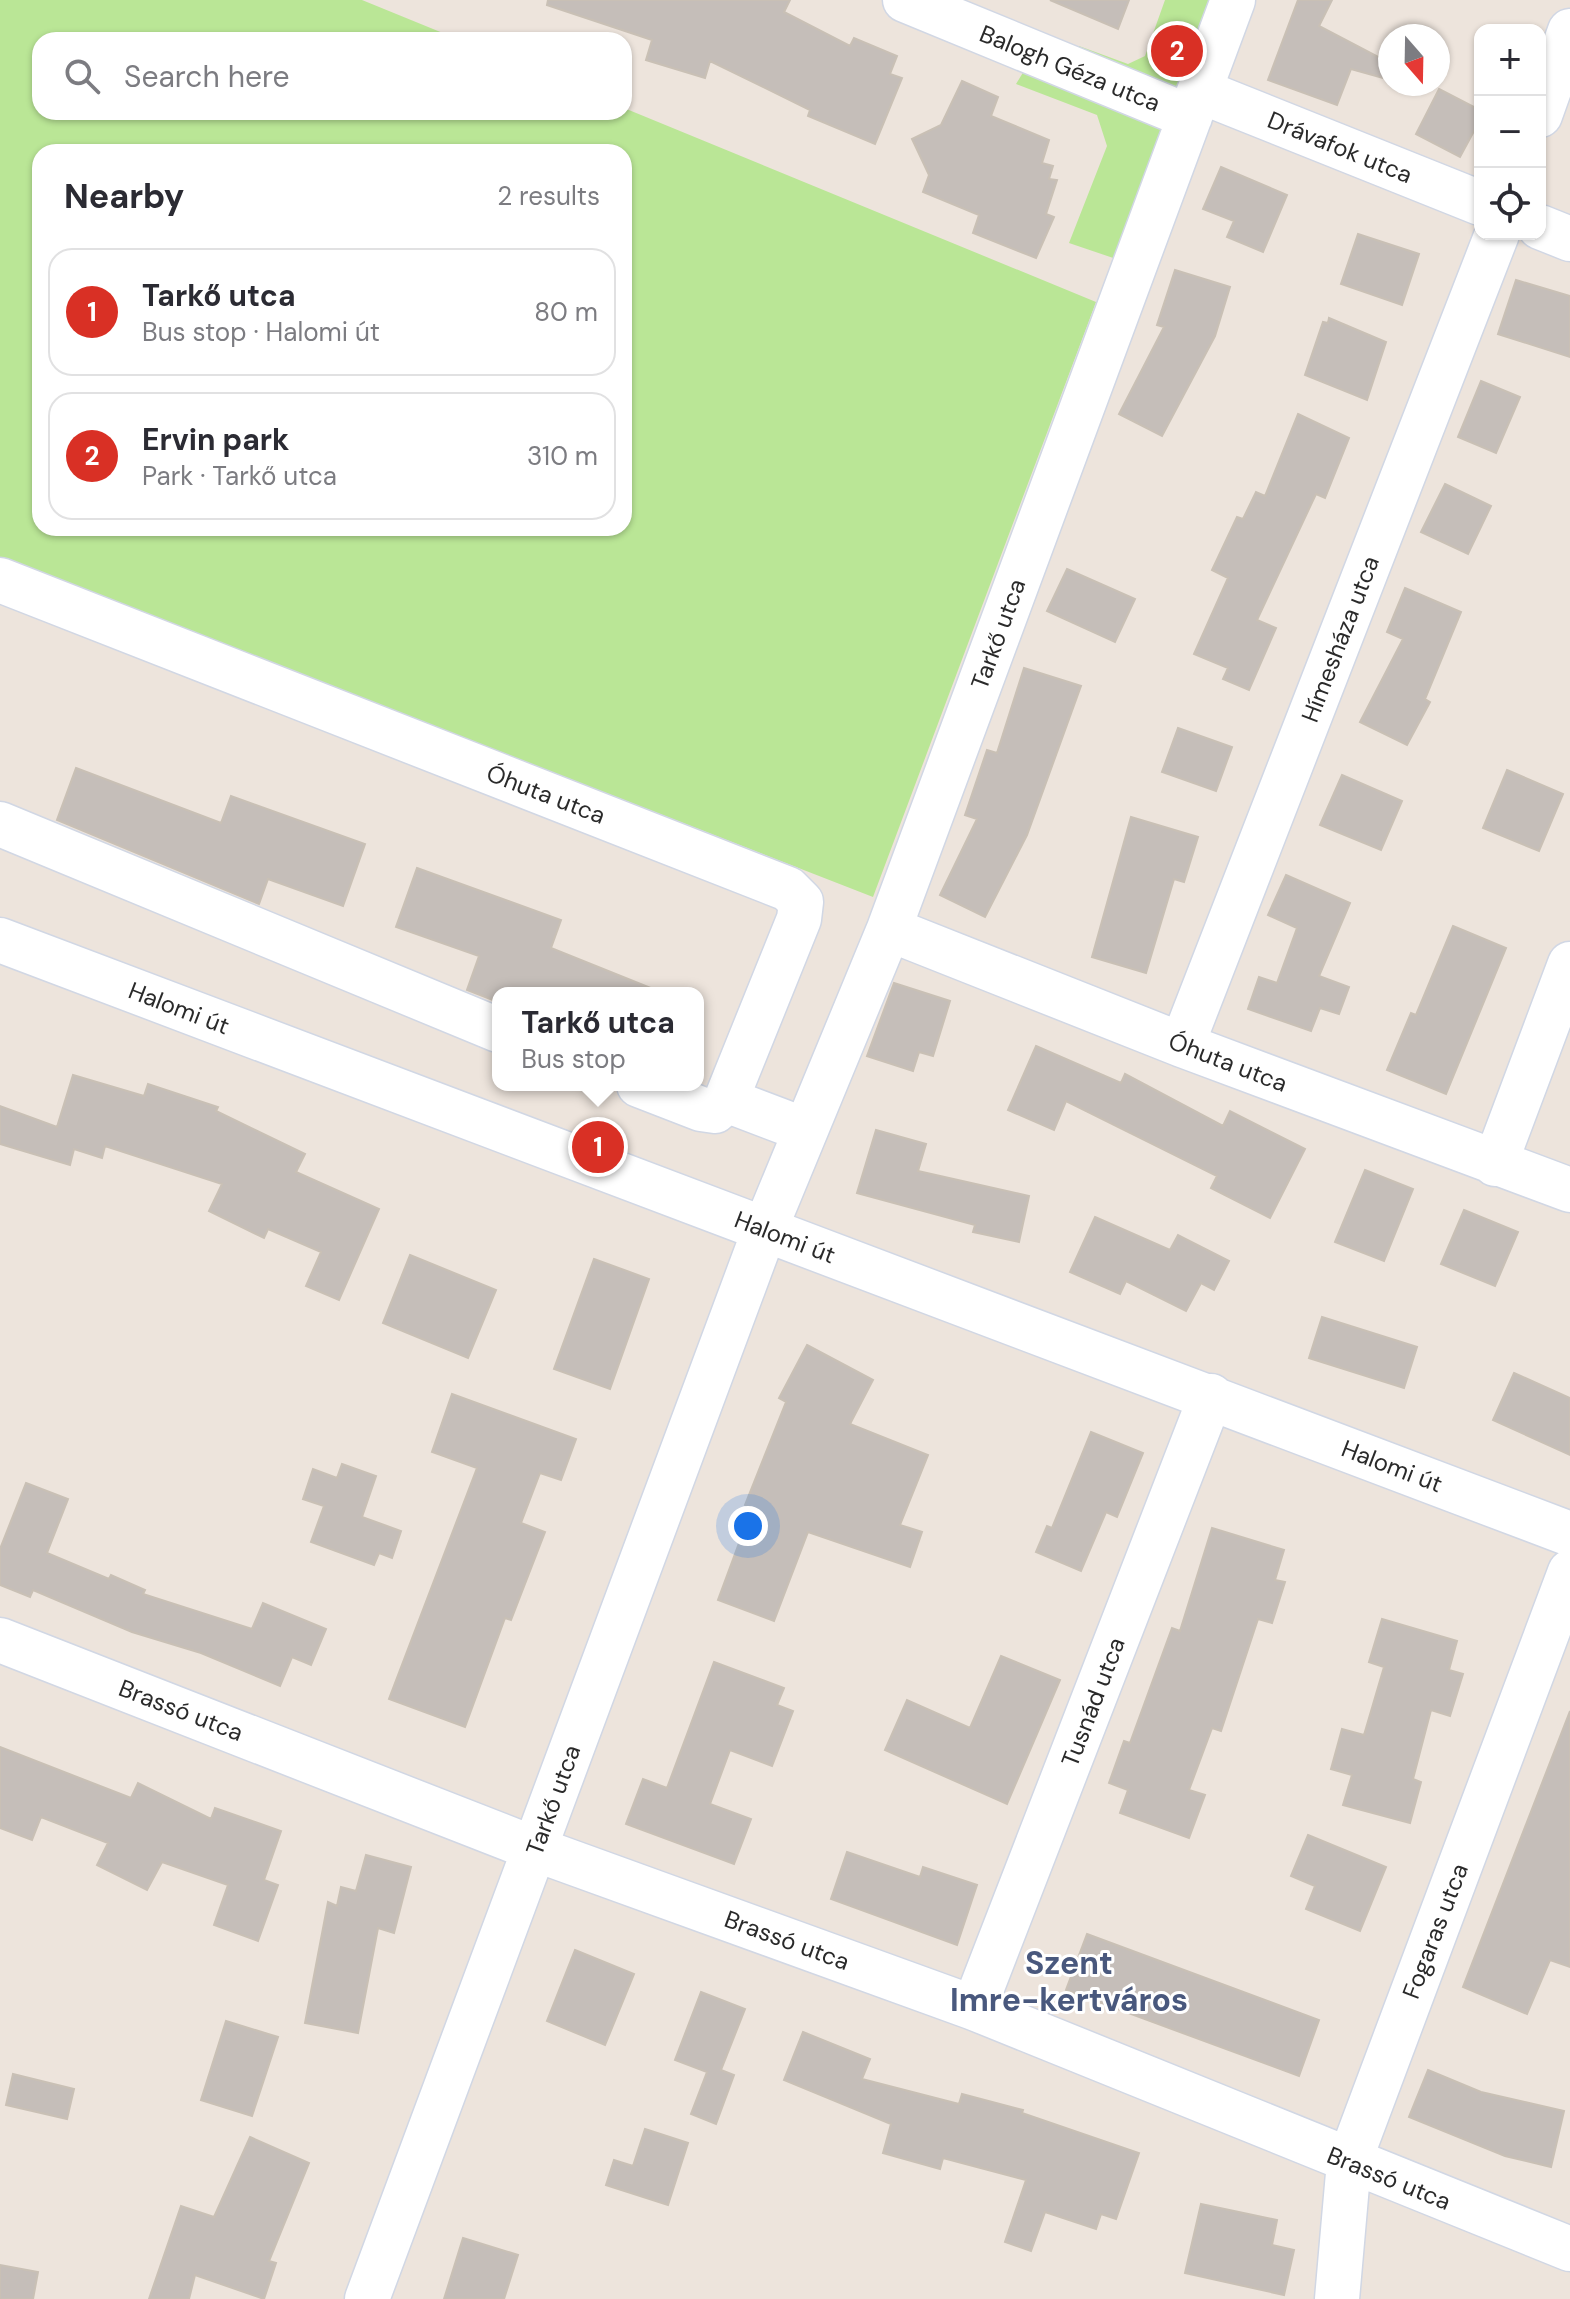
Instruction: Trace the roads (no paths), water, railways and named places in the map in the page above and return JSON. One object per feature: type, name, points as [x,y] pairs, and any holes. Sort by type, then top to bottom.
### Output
[{"type":"street","name":"Balogh Géza utca","points":[[905,0],[1195,104]]},
{"type":"street","name":"Tarkő utca","points":[[367,2299],[765,1229],[889,929],[1233,0]]},
{"type":"street","points":[[1546,98],[1570,31]]},
{"type":"street","name":"Drávafok utca","points":[[1195,104],[1474,201]]},
{"type":"street","points":[[1546,229],[1570,239]]},
{"type":"street","name":"Hímesháza utca","points":[[1182,1045],[1495,240]]},
{"type":"street","name":"Óhuta utca","points":[[0,580],[788,889],[801,902],[799,919],[726,1100]]},
{"type":"street","points":[[0,824],[492,1028]]},
{"type":"street","name":"Óhuta utca","points":[[889,929],[1182,1045],[1570,1190]]},
{"type":"street","name":"Halomi út","points":[[0,940],[1570,1534]]},
{"type":"street","points":[[1495,1164],[1570,964]]},
{"type":"street","points":[[654,1091],[701,1109],[715,1111],[726,1100],[805,1130]]},
{"type":"street","name":"Tusnád utca","points":[[974,2008],[1211,1396]]},
{"type":"street","name":"Fogaras utca","points":[[1337,2299],[1349,2162],[1570,1572]]},
{"type":"street","name":"Brassó utca","points":[[0,1640],[535,1849],[974,2008],[1570,2249]]},
{"type":"place","name":"Ervin park","points":[[1177,51]]},
{"type":"place","name":"Tarkő utca","points":[[598,1147]]},
{"type":"district","name":"Szent Imre-kertváros","points":[[1069,1982]]}]
